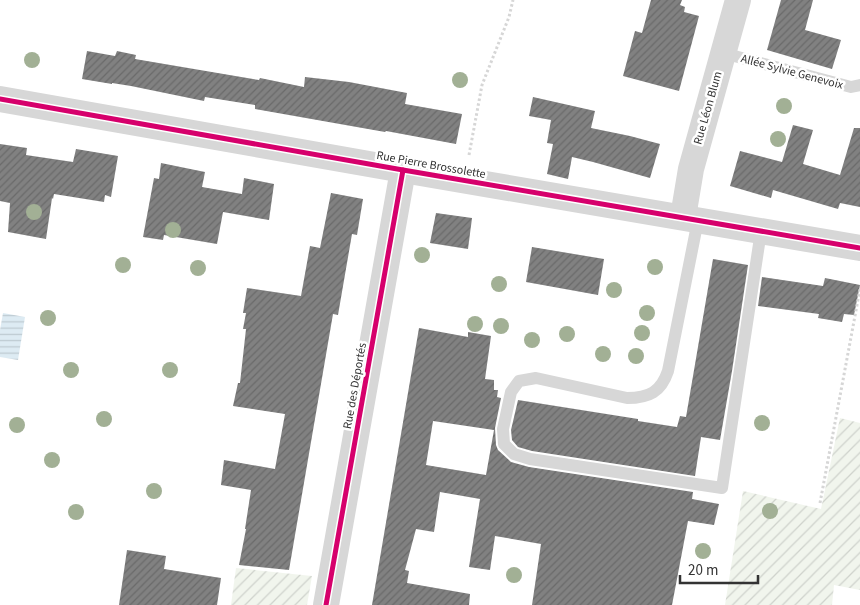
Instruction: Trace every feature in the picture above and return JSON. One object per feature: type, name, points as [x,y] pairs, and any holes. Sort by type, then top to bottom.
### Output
[{"type":"street","name":"Rue Léon Blum","points":[[691,218],[691,169],[738,0]]},
{"type":"street","name":"Rue Pierre Brossolette","points":[[0,99],[860,248]]},
{"type":"street","name":"Rue des Déportés","points":[[326,605],[403,170]]},
{"type":"lane","name":"Allée Sylvie Genevoix","points":[[723,54],[850,87],[860,85]]},
{"type":"lane","points":[[691,218],[668,372],[658,390],[638,398],[627,398],[536,378],[519,381],[510,392],[504,429],[504,444],[514,454],[530,459],[722,488],[761,230]]},
{"type":"path","points":[[468,162],[482,85],[509,17],[513,0]]},
{"type":"path","points":[[820,503],[860,289]]},
{"type":"shaded area","points":[[3,313],[25,317],[18,360],[0,357],[0,330]]},
{"type":"shaded area","points":[[840,418],[860,423],[860,590],[834,585],[832,605],[725,605],[743,491],[821,509]]},
{"type":"shaded area","points":[[236,568],[312,576],[307,605],[231,605]]},
{"type":"building","points":[[651,0],[682,0],[680,5],[685,7],[684,12],[699,16],[679,91],[623,76],[635,31],[642,33]]},
{"type":"building","points":[[781,0],[813,0],[805,30],[841,40],[832,69],[767,50]]},
{"type":"building","points":[[87,51],[115,56],[117,51],[136,55],[135,59],[259,80],[260,78],[304,87],[305,77],[349,82],[407,93],[405,104],[462,114],[456,144],[255,109],[255,105],[205,97],[204,101],[131,86],[82,79]]},
{"type":"building","points":[[533,97],[595,111],[591,128],[660,144],[650,178],[572,157],[568,179],[547,174],[553,144],[547,143],[551,120],[529,116]]},
{"type":"building","points":[[793,125],[813,130],[803,164],[840,175],[854,128],[860,128],[860,207],[840,203],[838,209],[773,190],[771,198],[730,186],[740,151],[782,162]]},
{"type":"building","points":[[0,144],[27,148],[26,155],[73,162],[76,149],[118,156],[111,197],[105,195],[104,202],[54,194],[46,239],[8,232],[10,203],[0,201]]},
{"type":"building","points":[[161,163],[205,172],[202,187],[242,194],[244,178],[274,184],[269,220],[223,212],[217,244],[164,235],[163,240],[143,237],[154,178],[159,179]]},
{"type":"building","points":[[331,193],[363,199],[357,235],[352,234],[338,315],[333,314],[289,570],[239,565],[251,490],[221,485],[224,460],[275,469],[285,414],[233,406],[238,383],[240,383],[246,329],[243,329],[246,313],[243,313],[247,288],[301,296],[310,246],[320,248]]},
{"type":"building","points":[[436,213],[472,218],[468,249],[430,243]]},
{"type":"building","points":[[532,247],[604,259],[598,295],[526,282]]},
{"type":"building","points":[[713,259],[748,265],[720,440],[701,437],[695,476],[532,451],[518,447],[512,440],[511,430],[518,400],[677,427],[680,416],[686,417]]},
{"type":"building","points":[[762,277],[823,286],[825,278],[860,285],[854,315],[844,314],[842,322],[818,318],[819,314],[758,306]]},
{"type":"building","points":[[419,328],[468,337],[468,332],[491,336],[485,379],[494,380],[494,390],[498,390],[497,397],[501,398],[495,428],[496,445],[498,450],[511,462],[529,467],[693,492],[692,499],[719,504],[714,525],[688,521],[672,605],[532,605],[541,544],[495,536],[490,570],[469,567],[480,499],[440,492],[434,532],[416,529],[405,570],[409,571],[407,583],[470,594],[469,605],[372,605]],"holes":[[[433,421],[494,430],[486,475],[426,465]]]},
{"type":"building","points":[[127,550],[166,556],[164,569],[221,578],[217,605],[119,605]]},
{"type":"cycle path","points":[[0,99],[860,248]]},
{"type":"cycle path","points":[[326,605],[403,170]]}]
